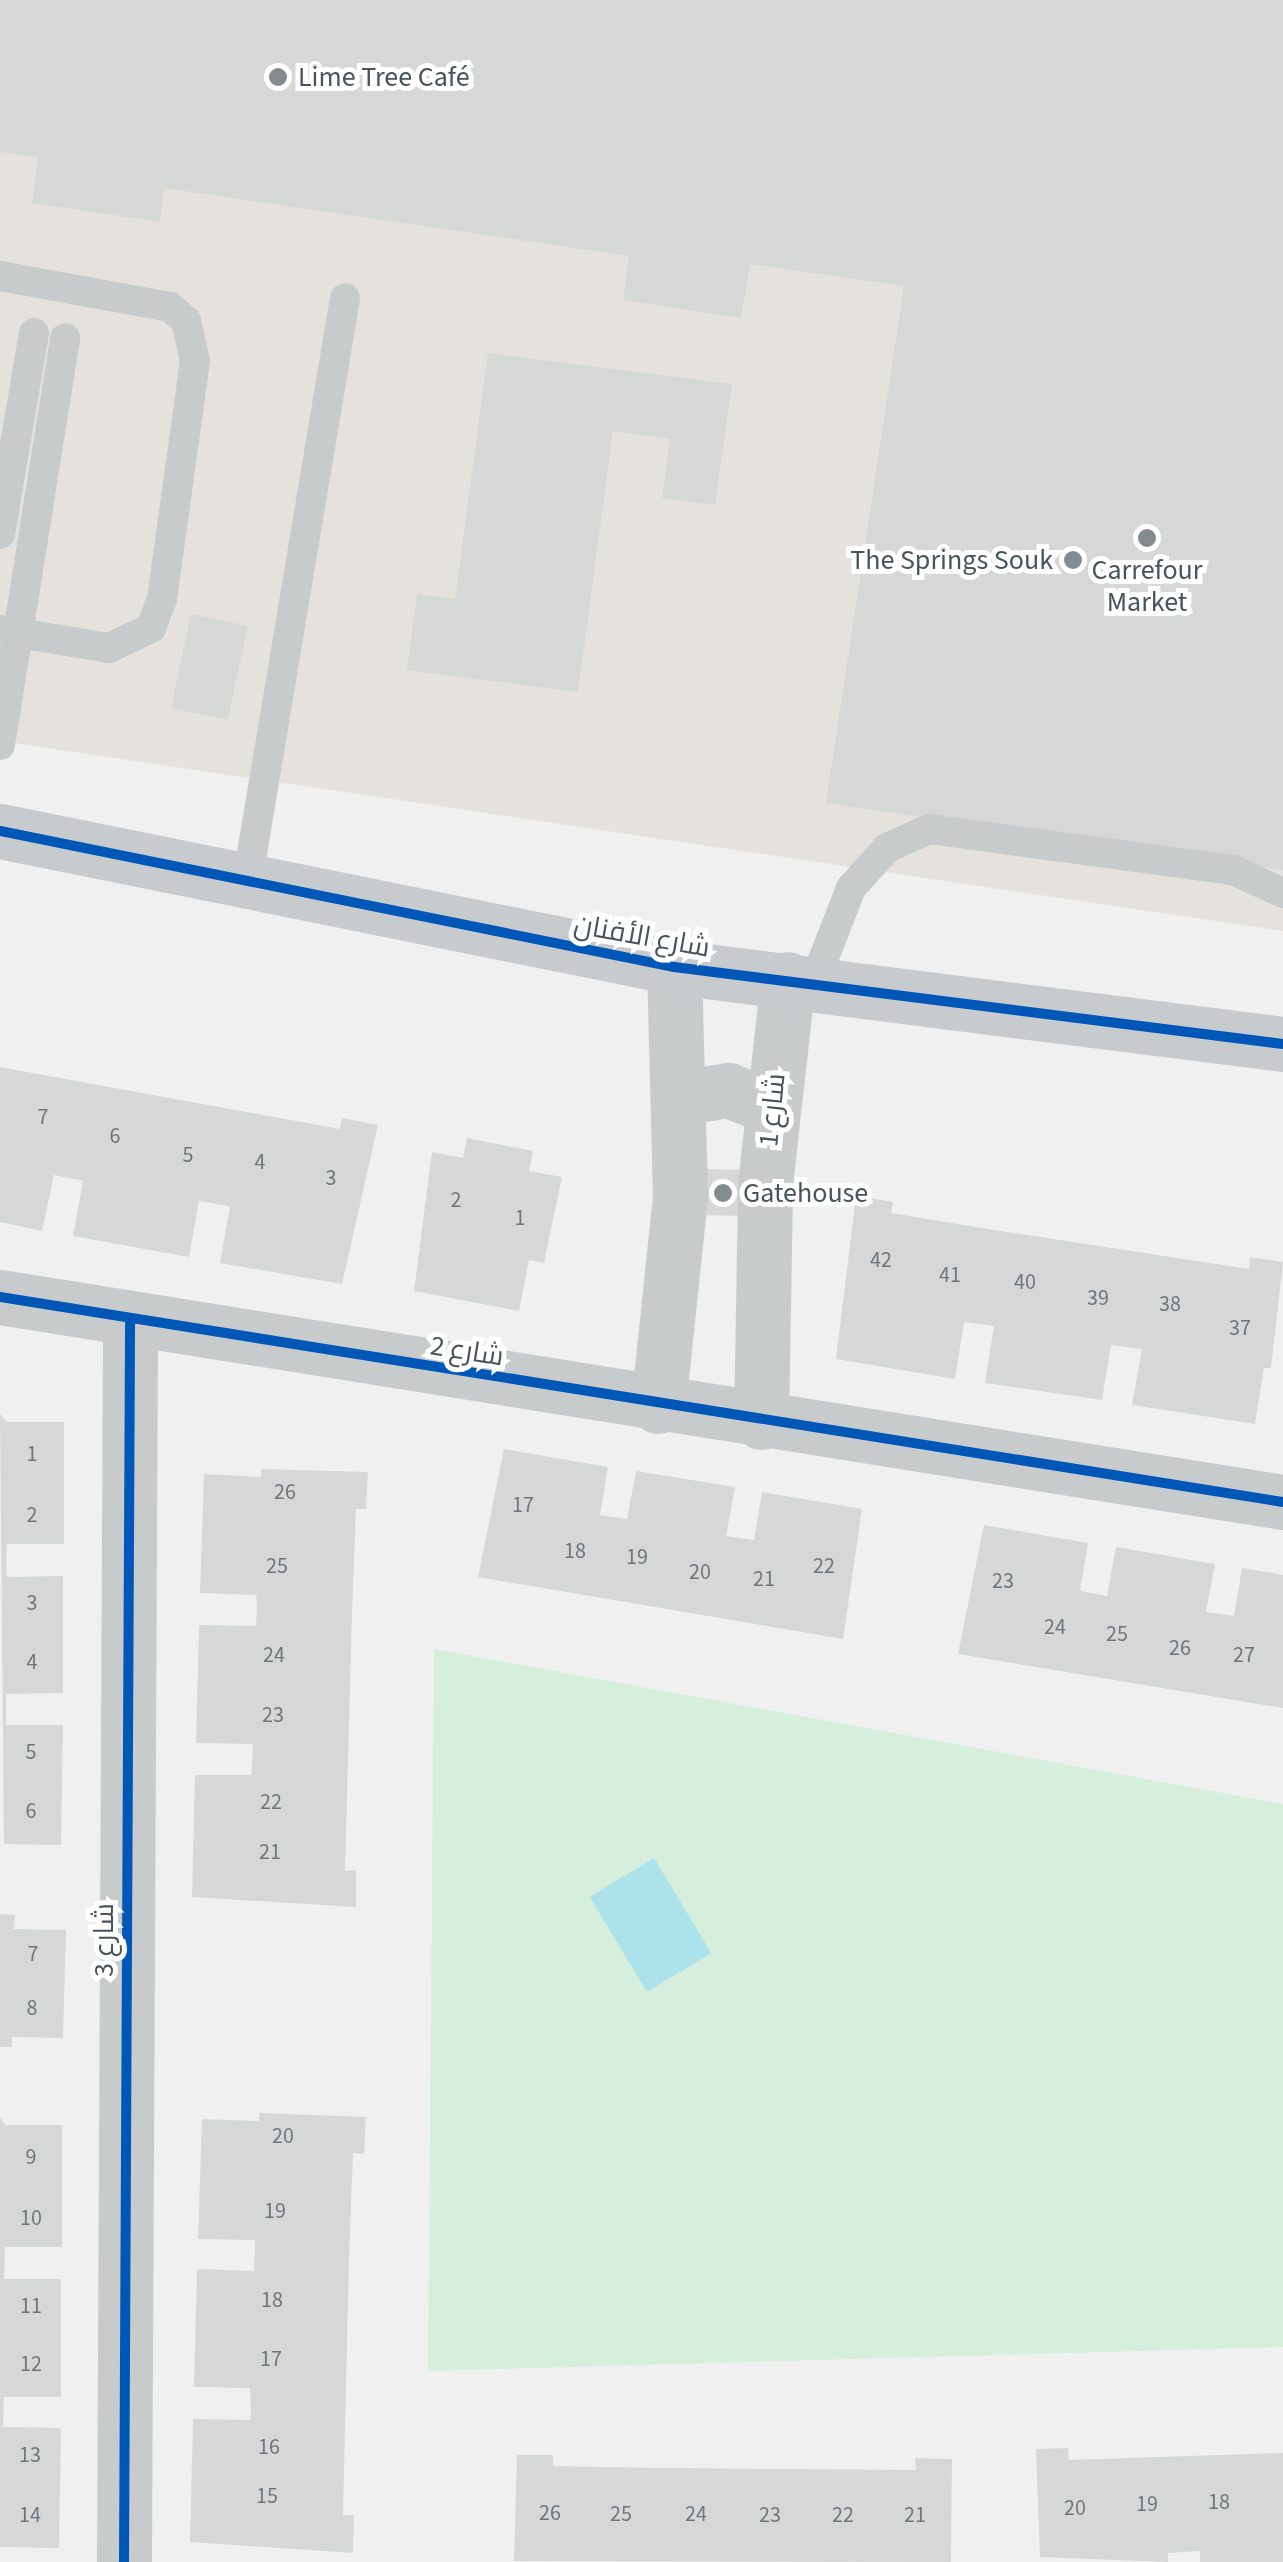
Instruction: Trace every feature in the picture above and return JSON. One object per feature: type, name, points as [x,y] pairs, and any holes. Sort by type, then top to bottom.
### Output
[{"type":"street","name":"شارع الأفنان","points":[[0,831],[247,884],[674,967],[1283,1044]]},
{"type":"street","points":[[658,1406],[676,1267],[682,1098],[674,967]]},
{"type":"street","name":"شارع 1","points":[[761,1422],[761,1271],[772,1107],[801,981]]},
{"type":"street","points":[[682,1098],[728,1090],[772,1107]]},
{"type":"street","points":[[676,1267],[718,1283],[761,1271]]},
{"type":"street","name":"شارع 2","points":[[0,1296],[658,1406],[1283,1502]]},
{"type":"street","name":"شارع 3","points":[[124,2562],[130,1318]]},
{"type":"lane","points":[[0,276],[170,307],[194,340],[159,615],[125,646],[9,632]]},
{"type":"lane","points":[[247,884],[345,298]]},
{"type":"lane","points":[[0,534],[34,333]]},
{"type":"lane","points":[[0,746],[9,632],[65,338]]},
{"type":"lane","points":[[801,981],[851,888],[887,848],[929,829],[1234,870],[1283,894]]},
{"type":"shaded area","points":[[0,0],[1283,0],[1283,931],[0,741]]},
{"type":"green space","points":[[434,1649],[1283,1804],[1283,2347],[428,2371]]},
{"type":"water","points":[[654,1858],[711,1953],[647,1992],[590,1897]]},
{"type":"building","name":"The Springs Souk","points":[[0,0],[1283,0],[1283,870],[826,803],[904,286],[750,264],[741,318],[623,300],[629,256],[164,188],[160,222],[32,203],[38,157],[0,152]]},
{"type":"building","points":[[488,353],[732,384],[715,505],[662,498],[670,439],[613,431],[578,692],[407,670],[417,594],[455,599]]},
{"type":"building","points":[[191,614],[248,626],[228,720],[171,708]]},
{"type":"building","points":[[0,1067],[340,1129],[342,1118],[378,1125],[342,1284],[220,1263],[230,1207],[223,1205],[199,1201],[189,1257],[73,1236],[83,1181],[54,1175],[42,1231],[0,1222]]},
{"type":"building","points":[[467,1138],[533,1151],[529,1171],[562,1177],[544,1263],[529,1260],[519,1311],[414,1291],[432,1152],[463,1158]]},
{"type":"building","name":"Gatehouse","points":[[697,1169],[751,1170],[750,1216],[696,1215]]},
{"type":"building","points":[[856,1196],[893,1202],[891,1213],[994,1230],[1249,1269],[1250,1257],[1283,1262],[1271,1368],[1264,1368],[1255,1424],[1132,1405],[1142,1349],[1111,1345],[1102,1400],[985,1383],[994,1326],[964,1322],[955,1379],[836,1359]]},
{"type":"building","points":[[0,1414],[7,1422],[64,1422],[64,1544],[7,1544],[6,1560],[7,1577],[63,1576],[63,1693],[6,1694],[6,1725],[63,1725],[61,1845],[4,1844],[4,1851]]},
{"type":"building","points":[[504,1449],[608,1467],[600,1515],[627,1519],[636,1471],[735,1487],[726,1536],[754,1540],[762,1492],[862,1509],[843,1639],[478,1577]]},
{"type":"building","points":[[261,1469],[368,1472],[366,1509],[356,1509],[352,1614],[345,1871],[356,1870],[356,1907],[192,1897],[195,1775],[251,1775],[253,1744],[196,1743],[199,1625],[256,1626],[257,1603],[256,1595],[200,1593],[204,1474],[261,1477]]},
{"type":"building","points":[[984,1525],[1088,1543],[1080,1590],[1107,1596],[1116,1547],[1215,1564],[1206,1612],[1234,1616],[1242,1568],[1283,1575],[1283,1708],[958,1654]]},
{"type":"building","points":[[0,1914],[15,1915],[14,1929],[66,1930],[63,2038],[12,2037],[12,2047],[0,2047]]},
{"type":"building","points":[[259,2113],[366,2117],[364,2154],[353,2153],[349,2258],[343,2515],[354,2515],[353,2553],[190,2542],[193,2419],[250,2420],[251,2413],[250,2388],[194,2387],[197,2269],[254,2271],[255,2240],[198,2239],[202,2119],[259,2121]]},
{"type":"building","points":[[0,2117],[5,2125],[62,2125],[62,2247],[5,2247],[4,2279],[61,2279],[61,2397],[4,2397],[3,2427],[61,2428],[59,2548],[0,2547]]},
{"type":"building","points":[[1068,2448],[1069,2460],[1283,2453],[1283,2562],[1200,2562],[1200,2551],[1168,2553],[1168,2562],[1040,2557],[1036,2449]]},
{"type":"building","points":[[517,2455],[553,2455],[553,2466],[658,2468],[916,2470],[915,2458],[952,2459],[951,2562],[514,2561]]},
{"type":"cycle path","points":[[0,831],[674,967],[1283,1044]]},
{"type":"cycle path","points":[[0,1297],[1283,1502]]},
{"type":"cycle path","points":[[124,2562],[130,1318]]},
{"type":"place","name":"Lime Tree Café","points":[[278,77]]},
{"type":"place","name":"Carrefour Market","points":[[1147,538]]},
{"type":"place","name":"The Springs Souk","points":[[1073,560]]},
{"type":"place","name":"Gatehouse","points":[[723,1193]]}]
